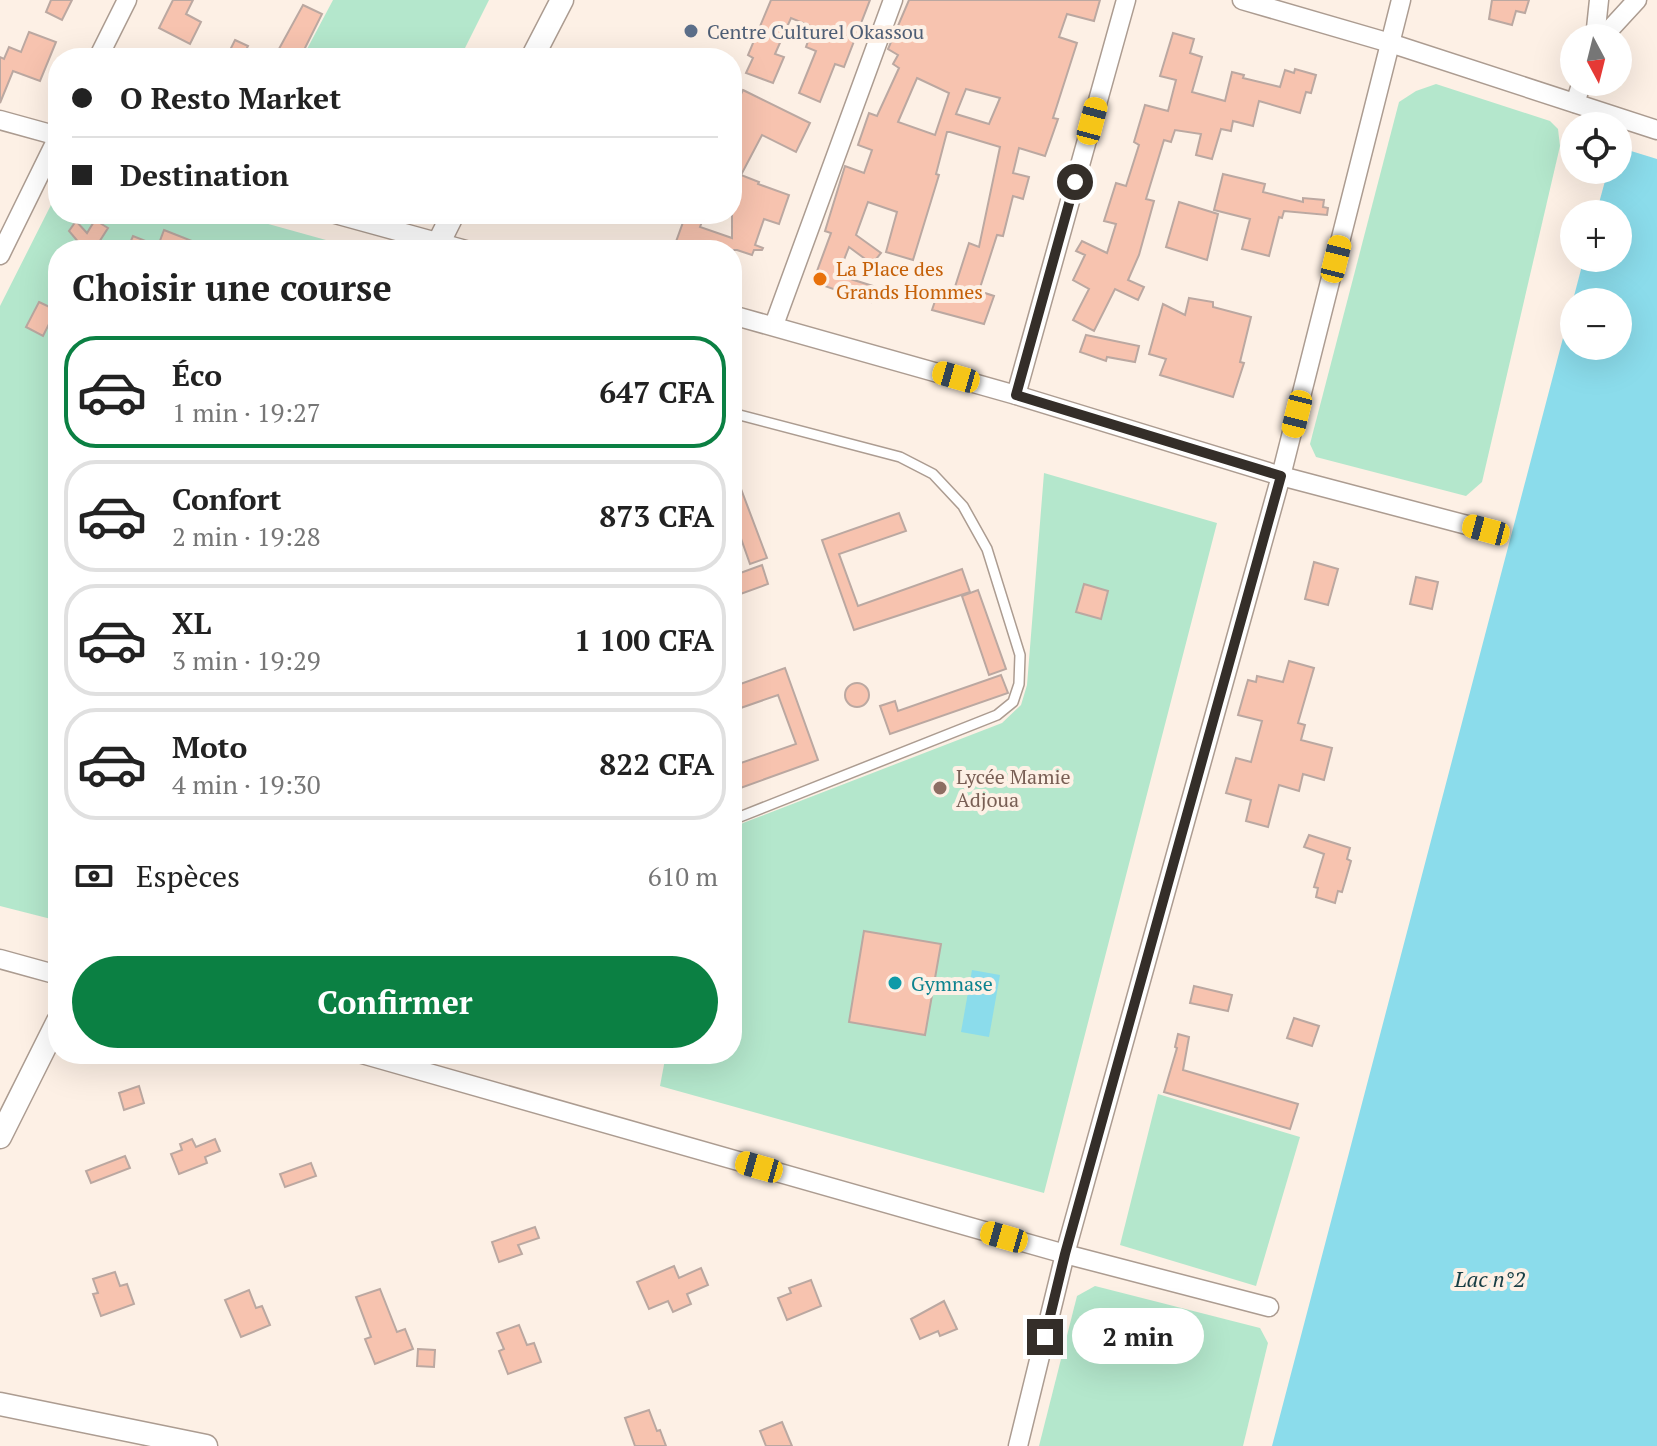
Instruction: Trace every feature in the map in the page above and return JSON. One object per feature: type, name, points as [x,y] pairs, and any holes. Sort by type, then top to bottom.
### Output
[{"type":"street","points":[[103,48],[127,0]]},
{"type":"street","points":[[537,48],[562,0]]},
{"type":"street","points":[[774,325],[893,0]]},
{"type":"street","points":[[1016,395],[1126,0]]},
{"type":"street","points":[[1242,0],[1390,43],[1657,130]]},
{"type":"street","points":[[1018,1446],[1065,1254],[1281,476],[1401,0]]},
{"type":"street","points":[[1596,24],[1599,0]]},
{"type":"street","points":[[1615,24],[1637,0]]},
{"type":"street","points":[[1575,103],[1577,96]]},
{"type":"street","points":[[0,120],[48,133]]},
{"type":"street","points":[[0,255],[48,157]]},
{"type":"street","points":[[366,224],[415,240]]},
{"type":"street","points":[[742,317],[1016,395],[1281,476],[1486,530]]},
{"type":"street","points":[[0,959],[48,972]]},
{"type":"street","points":[[0,1137],[48,1041]]},
{"type":"street","points":[[397,1064],[1065,1254],[1269,1307]]},
{"type":"street","points":[[0,1404],[206,1446]]},
{"type":"lane","points":[[742,416],[900,457],[933,474],[963,506],[987,549],[1020,655],[1019,684],[1013,702],[997,715],[742,816]]},
{"type":"green space","points":[[333,0],[489,0],[465,48],[308,48]]},
{"type":"green space","points":[[1436,84],[1550,121],[1558,129],[1560,146],[1482,482],[1466,496],[1316,457],[1310,444],[1399,102],[1416,91]]},
{"type":"green space","points":[[48,211],[48,224],[268,224],[326,240],[48,240],[48,918],[0,906],[0,306]]},
{"type":"green space","name":"Lycée Mamie Adjoua","points":[[1044,473],[1217,523],[1044,1193],[660,1086],[664,1064],[742,1064],[742,824],[1002,723],[1021,705],[1027,685]]},
{"type":"green space","points":[[1158,1094],[1300,1137],[1256,1286],[1120,1245]]},
{"type":"green space","points":[[1095,1286],[1260,1328],[1268,1343],[1243,1446],[1039,1446],[1077,1296]]},
{"type":"water","name":"Lac n°2","points":[[1632,151],[1657,159],[1657,1446],[1272,1446],[1560,349],[1560,360],[1632,360],[1632,288],[1576,288],[1580,272],[1632,272],[1632,200],[1600,200],[1604,184],[1632,184]]},
{"type":"water","points":[[972,970],[1000,975],[989,1037],[961,1032]]},
{"type":"building","points":[[51,0],[72,0],[62,20],[46,12]]},
{"type":"building","points":[[173,0],[193,0],[186,14],[201,22],[190,44],[159,28]]},
{"type":"building","points":[[771,0],[870,0],[844,67],[835,64],[820,102],[799,93],[816,51],[806,47],[813,27],[791,18],[775,54],[784,57],[773,83],[746,73],[753,58],[748,55]]},
{"type":"building","points":[[909,0],[1100,0],[1094,21],[1067,14],[1059,37],[1077,43],[1053,118],[1058,119],[1045,156],[1019,148],[1013,173],[1029,177],[1023,199],[1013,196],[1003,236],[997,235],[979,291],[994,296],[984,324],[932,310],[939,289],[953,293],[969,243],[979,247],[1000,147],[950,132],[947,132],[936,174],[939,175],[913,260],[886,252],[897,212],[868,202],[856,235],[881,253],[872,264],[849,247],[838,275],[876,287],[871,302],[813,282],[831,233],[825,231],[845,166],[864,173],[872,150],[858,145],[869,113],[877,116],[899,68],[893,64],[898,55],[888,49]],"holes":[[[917,78],[949,93],[935,135],[898,122]],[[966,89],[1000,98],[989,124],[956,114]]]},
{"type":"building","points":[[1492,0],[1529,0],[1525,13],[1516,11],[1512,25],[1489,19]]},
{"type":"building","points":[[303,5],[322,14],[305,48],[279,48]]},
{"type":"building","points":[[29,32],[56,42],[54,48],[48,48],[48,62],[40,81],[13,71],[0,103],[0,57],[4,59],[9,47],[21,52]]},
{"type":"building","points":[[1173,33],[1194,39],[1190,53],[1202,57],[1192,92],[1225,101],[1232,72],[1244,75],[1243,78],[1280,87],[1285,70],[1294,73],[1295,69],[1316,75],[1311,93],[1306,92],[1300,113],[1259,101],[1253,126],[1233,121],[1231,131],[1221,129],[1212,159],[1196,155],[1201,134],[1175,130],[1171,142],[1164,140],[1146,199],[1154,201],[1139,255],[1128,280],[1144,287],[1138,300],[1115,289],[1094,331],[1073,320],[1089,289],[1073,280],[1085,255],[1076,251],[1082,241],[1107,253],[1116,224],[1104,221],[1116,183],[1126,186],[1139,145],[1134,142],[1145,105],[1168,111],[1176,80],[1160,76]]},
{"type":"building","points":[[235,40],[248,46],[247,48],[231,48]]},
{"type":"building","points":[[742,92],[810,123],[796,152],[762,135],[742,173]]},
{"type":"building","points":[[1223,174],[1265,184],[1263,192],[1303,202],[1303,198],[1324,200],[1327,215],[1284,211],[1282,218],[1279,217],[1269,256],[1242,249],[1250,219],[1214,210]]},
{"type":"building","points":[[742,175],[789,195],[779,224],[764,219],[755,245],[763,248],[754,250],[752,255],[742,252],[742,240],[677,240],[682,224],[701,224],[700,227],[732,238],[732,224],[742,224]]},
{"type":"building","points":[[1179,202],[1218,214],[1207,260],[1166,247]]},
{"type":"building","points":[[74,224],[79,224],[87,233],[93,224],[108,228],[100,240],[77,240],[69,231]]},
{"type":"building","points":[[164,230],[189,240],[160,240]]},
{"type":"building","points":[[1189,298],[1213,302],[1213,307],[1251,317],[1240,362],[1244,363],[1233,397],[1160,375],[1166,359],[1149,354],[1163,304],[1185,315]]},
{"type":"building","points":[[39,302],[48,306],[48,326],[43,336],[26,327]]},
{"type":"building","points":[[1086,335],[1139,346],[1135,362],[1107,357],[1106,361],[1080,352]]},
{"type":"building","points":[[742,492],[767,558],[750,564],[742,541]]},
{"type":"building","points":[[899,513],[906,531],[839,554],[858,606],[962,569],[970,592],[854,630],[822,540]]},
{"type":"building","points":[[1314,562],[1338,569],[1328,605],[1305,599]]},
{"type":"building","points":[[762,565],[768,584],[742,593],[742,572]]},
{"type":"building","points":[[1416,577],[1438,582],[1432,609],[1410,604]]},
{"type":"building","points":[[1084,584],[1108,591],[1101,619],[1076,612]]},
{"type":"building","points":[[978,590],[1006,669],[989,675],[962,596]]},
{"type":"building","points":[[1289,661],[1314,668],[1298,723],[1305,725],[1301,740],[1332,748],[1324,780],[1303,774],[1299,791],[1279,785],[1268,827],[1246,821],[1251,800],[1226,793],[1236,758],[1251,762],[1262,721],[1238,715],[1248,680],[1256,682],[1257,676],[1283,682]]},
{"type":"building","points":[[785,668],[818,760],[742,787],[742,763],[796,744],[778,695],[742,708],[742,683]]},
{"type":"building","points":[[1001,675],[1008,693],[890,734],[880,706],[895,701],[898,711]]},
{"type":"building","points":[[857,683],[866,686],[869,695],[866,704],[857,707],[848,704],[845,695],[848,686]]},
{"type":"building","points":[[1309,835],[1350,848],[1347,859],[1351,861],[1342,892],[1338,891],[1335,903],[1316,897],[1318,888],[1314,887],[1324,854],[1304,847]]},
{"type":"building","name":"Gymnase","points":[[864,931],[941,944],[925,1035],[849,1022]]},
{"type":"building","points":[[1194,986],[1232,995],[1228,1011],[1190,1003]]},
{"type":"building","points":[[1294,1018],[1319,1026],[1312,1046],[1287,1038]]},
{"type":"building","points":[[1178,1034],[1189,1037],[1183,1070],[1298,1104],[1290,1129],[1164,1092]]},
{"type":"building","points":[[139,1086],[144,1103],[124,1110],[119,1093]]},
{"type":"building","points":[[192,1139],[196,1147],[215,1139],[220,1151],[205,1157],[207,1163],[179,1174],[171,1154],[182,1150],[180,1144]]},
{"type":"building","points":[[125,1156],[130,1168],[91,1183],[86,1171]]},
{"type":"building","points":[[311,1163],[316,1176],[285,1187],[280,1174]]},
{"type":"building","points":[[535,1227],[539,1238],[518,1245],[522,1254],[499,1262],[492,1242]]},
{"type":"building","points":[[674,1266],[679,1278],[701,1268],[708,1285],[687,1294],[691,1304],[673,1312],[668,1301],[649,1309],[637,1282]]},
{"type":"building","points":[[115,1272],[120,1286],[127,1284],[134,1304],[101,1316],[93,1294],[98,1293],[93,1279]]},
{"type":"building","points":[[811,1280],[821,1306],[787,1320],[778,1298],[791,1293],[789,1288]]},
{"type":"building","points":[[380,1289],[397,1332],[405,1329],[413,1349],[375,1364],[365,1339],[371,1337],[356,1297]]},
{"type":"building","points":[[249,1290],[256,1308],[262,1306],[270,1325],[241,1337],[225,1300]]},
{"type":"building","points":[[944,1301],[957,1329],[940,1336],[938,1331],[920,1339],[911,1319]]},
{"type":"building","points":[[519,1325],[527,1345],[534,1343],[541,1362],[508,1374],[499,1351],[504,1349],[497,1333]]},
{"type":"building","points":[[418,1349],[435,1350],[434,1367],[417,1366]]},
{"type":"building","points":[[649,1410],[666,1446],[635,1446],[625,1418]]},
{"type":"building","points":[[782,1422],[792,1446],[766,1446],[760,1431]]},
{"type":"place","name":"Centre Culturel Okassou","points":[[691,31]]},
{"type":"place","name":"La Place des Grands Hommes","points":[[820,279]]},
{"type":"place","name":"Lycée Mamie Adjoua","points":[[940,788]]},
{"type":"place","name":"Gymnase","points":[[895,983]]},
{"type":"route","points":[[1045,1337],[1065,1254],[1281,476],[1016,395],[1075,182]]}]
